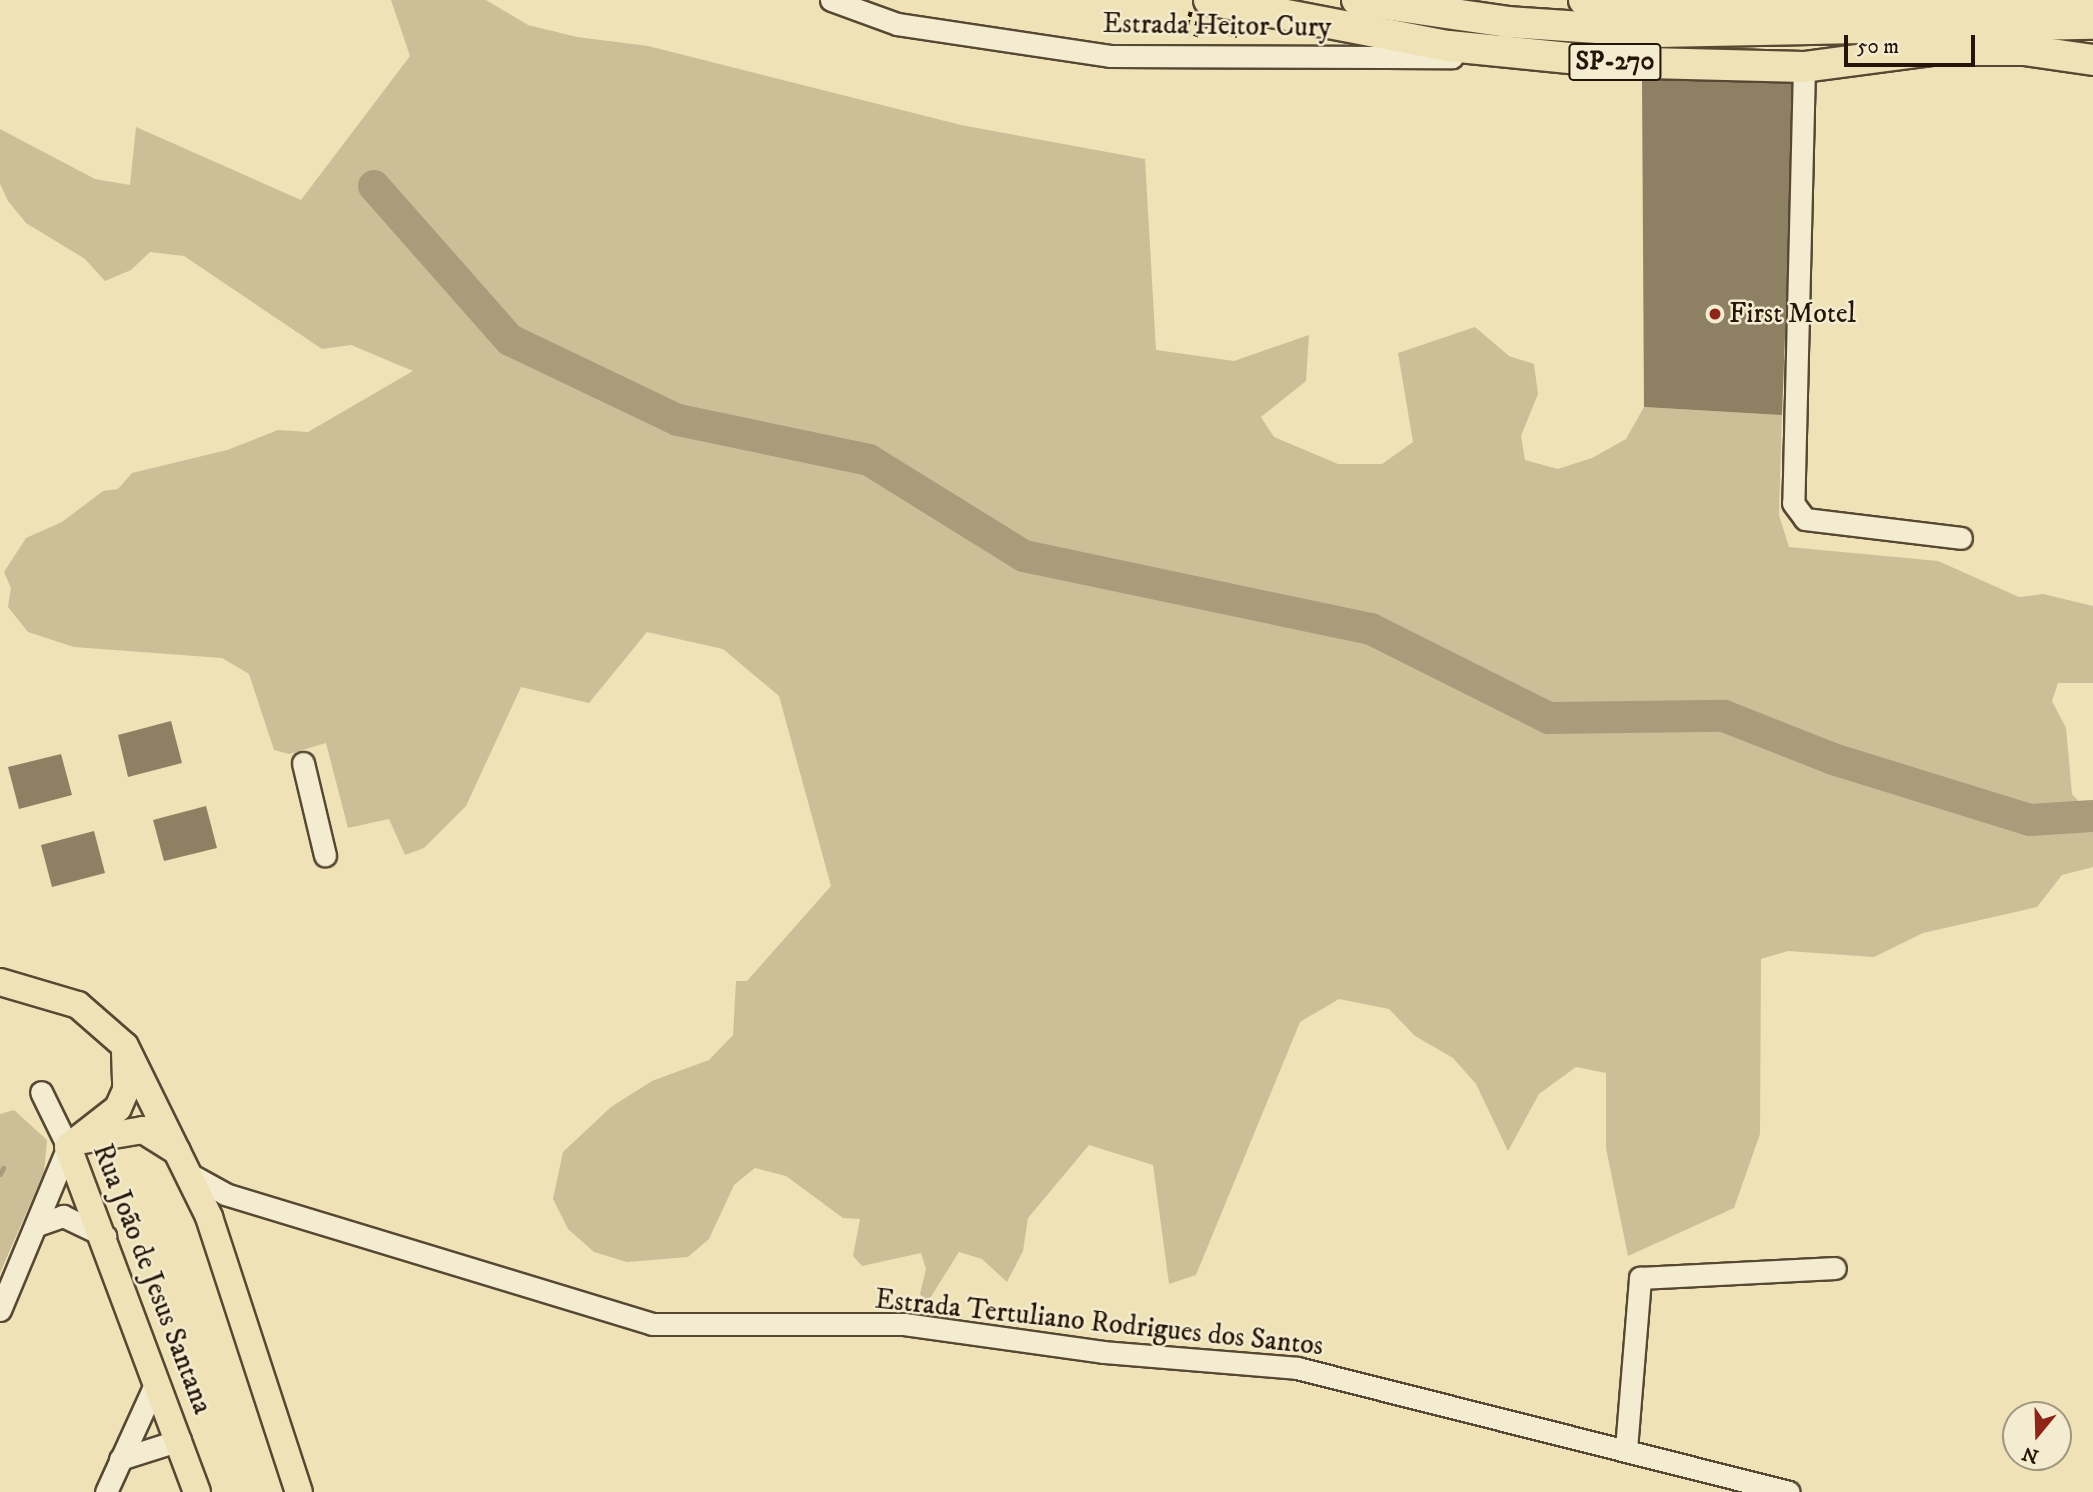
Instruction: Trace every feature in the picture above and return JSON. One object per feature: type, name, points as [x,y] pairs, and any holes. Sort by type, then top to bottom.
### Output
[{"type":"highway","name":"SP-270","points":[[1209,0],[1448,46],[1609,62],[1804,67],[1931,50],[2024,50],[2093,60]]},
{"type":"highway","name":"SP-270","points":[[1357,0],[1507,22],[1657,32],[2093,24]]},
{"type":"highway","name":"SP-270","points":[[1584,0],[1683,6],[2088,0]]},
{"type":"main road","points":[[5,979],[78,1005],[125,1046],[188,1167],[209,1217],[299,1492]]},
{"type":"main road","points":[[74,1144],[118,1108],[126,1090],[125,1046]]},
{"type":"main road","points":[[74,1144],[143,1130],[188,1167]]},
{"type":"main road","name":"Rua João de Jesus Santana","points":[[74,1144],[197,1492]]},
{"type":"street","name":"Estrada Heitor Cury","points":[[831,0],[897,24],[1110,56],[1609,62]]},
{"type":"street","points":[[1804,67],[1793,503],[1805,519],[1961,538]]},
{"type":"street","points":[[303,763],[325,855]]},
{"type":"street","name":"Rua João de Jesus Santana","points":[[41,1091],[74,1144]]},
{"type":"street","points":[[0,1310],[74,1144]]},
{"type":"street","name":"Estrada Tertuliano Rodrigues dos Santos","points":[[188,1167],[240,1199],[652,1324],[904,1324],[1103,1352],[1297,1368],[1788,1492]]},
{"type":"street","points":[[209,1217],[240,1199]]},
{"type":"street","points":[[37,1225],[64,1216],[105,1236]]},
{"type":"street","points":[[1626,1449],[1640,1278],[1835,1268]]},
{"type":"street","points":[[106,1492],[157,1380]]},
{"type":"street","points":[[120,1459],[180,1440]]},
{"type":"shaded area","points":[[391,0],[486,0],[528,25],[577,37],[648,46],[961,125],[1145,159],[1156,350],[1234,361],[1309,335],[1306,381],[1261,417],[1274,437],[1338,464],[1382,464],[1413,442],[1398,353],[1475,327],[1509,356],[1534,364],[1538,394],[1521,436],[1525,460],[1558,469],[1592,458],[1626,439],[1644,407],[1782,415],[1779,515],[1789,547],[1938,561],[2019,597],[2043,594],[2093,606],[2093,683],[2058,683],[2052,701],[2066,728],[2072,794],[2093,817],[2093,867],[2062,875],[2037,907],[1923,933],[1874,957],[1788,951],[1761,959],[1760,1134],[1734,1208],[1628,1256],[1606,1148],[1606,1073],[1576,1067],[1539,1094],[1508,1151],[1476,1084],[1453,1058],[1415,1036],[1389,1009],[1339,999],[1300,1022],[1196,1275],[1169,1284],[1153,1165],[1089,1145],[1028,1218],[1023,1251],[1007,1282],[982,1259],[959,1252],[927,1303],[920,1294],[926,1269],[921,1253],[862,1266],[853,1256],[860,1219],[843,1218],[786,1176],[755,1168],[734,1185],[709,1239],[688,1257],[627,1262],[594,1252],[568,1229],[553,1199],[563,1152],[611,1107],[652,1081],[709,1060],[733,1035],[736,981],[747,981],[831,886],[779,696],[723,649],[647,632],[589,703],[521,687],[466,806],[424,848],[405,855],[389,819],[348,828],[326,743],[289,754],[274,750],[249,674],[222,658],[74,647],[28,632],[8,607],[11,588],[4,572],[26,538],[62,522],[103,491],[118,489],[132,473],[227,450],[278,430],[308,432],[413,371],[351,345],[322,349],[184,256],[150,252],[131,270],[105,281],[85,259],[26,223],[8,201],[0,184],[0,129],[95,179],[130,185],[136,127],[301,200],[410,56]]},
{"type":"shaded area","points":[[14,1110],[47,1140],[44,1172],[0,1273],[0,1114]]},
{"type":"building","name":"First Motel","points":[[1795,77],[1782,415],[1644,407],[1642,79]]},
{"type":"building","points":[[171,721],[182,763],[128,777],[118,735]]},
{"type":"building","points":[[61,754],[72,795],[19,809],[8,767]]},
{"type":"building","points":[[206,806],[217,848],[164,861],[153,820]]},
{"type":"building","points":[[94,831],[105,873],[52,887],[41,845]]},
{"type":"waterway","points":[[374,186],[510,340],[678,420],[869,460],[1024,556],[1371,629],[1549,718],[1724,716],[1833,759],[2030,820],[2093,816]]},
{"type":"waterway","points":[[0,1174],[3,1168]]},
{"type":"place","name":"First Motel","points":[[1715,314]]}]
